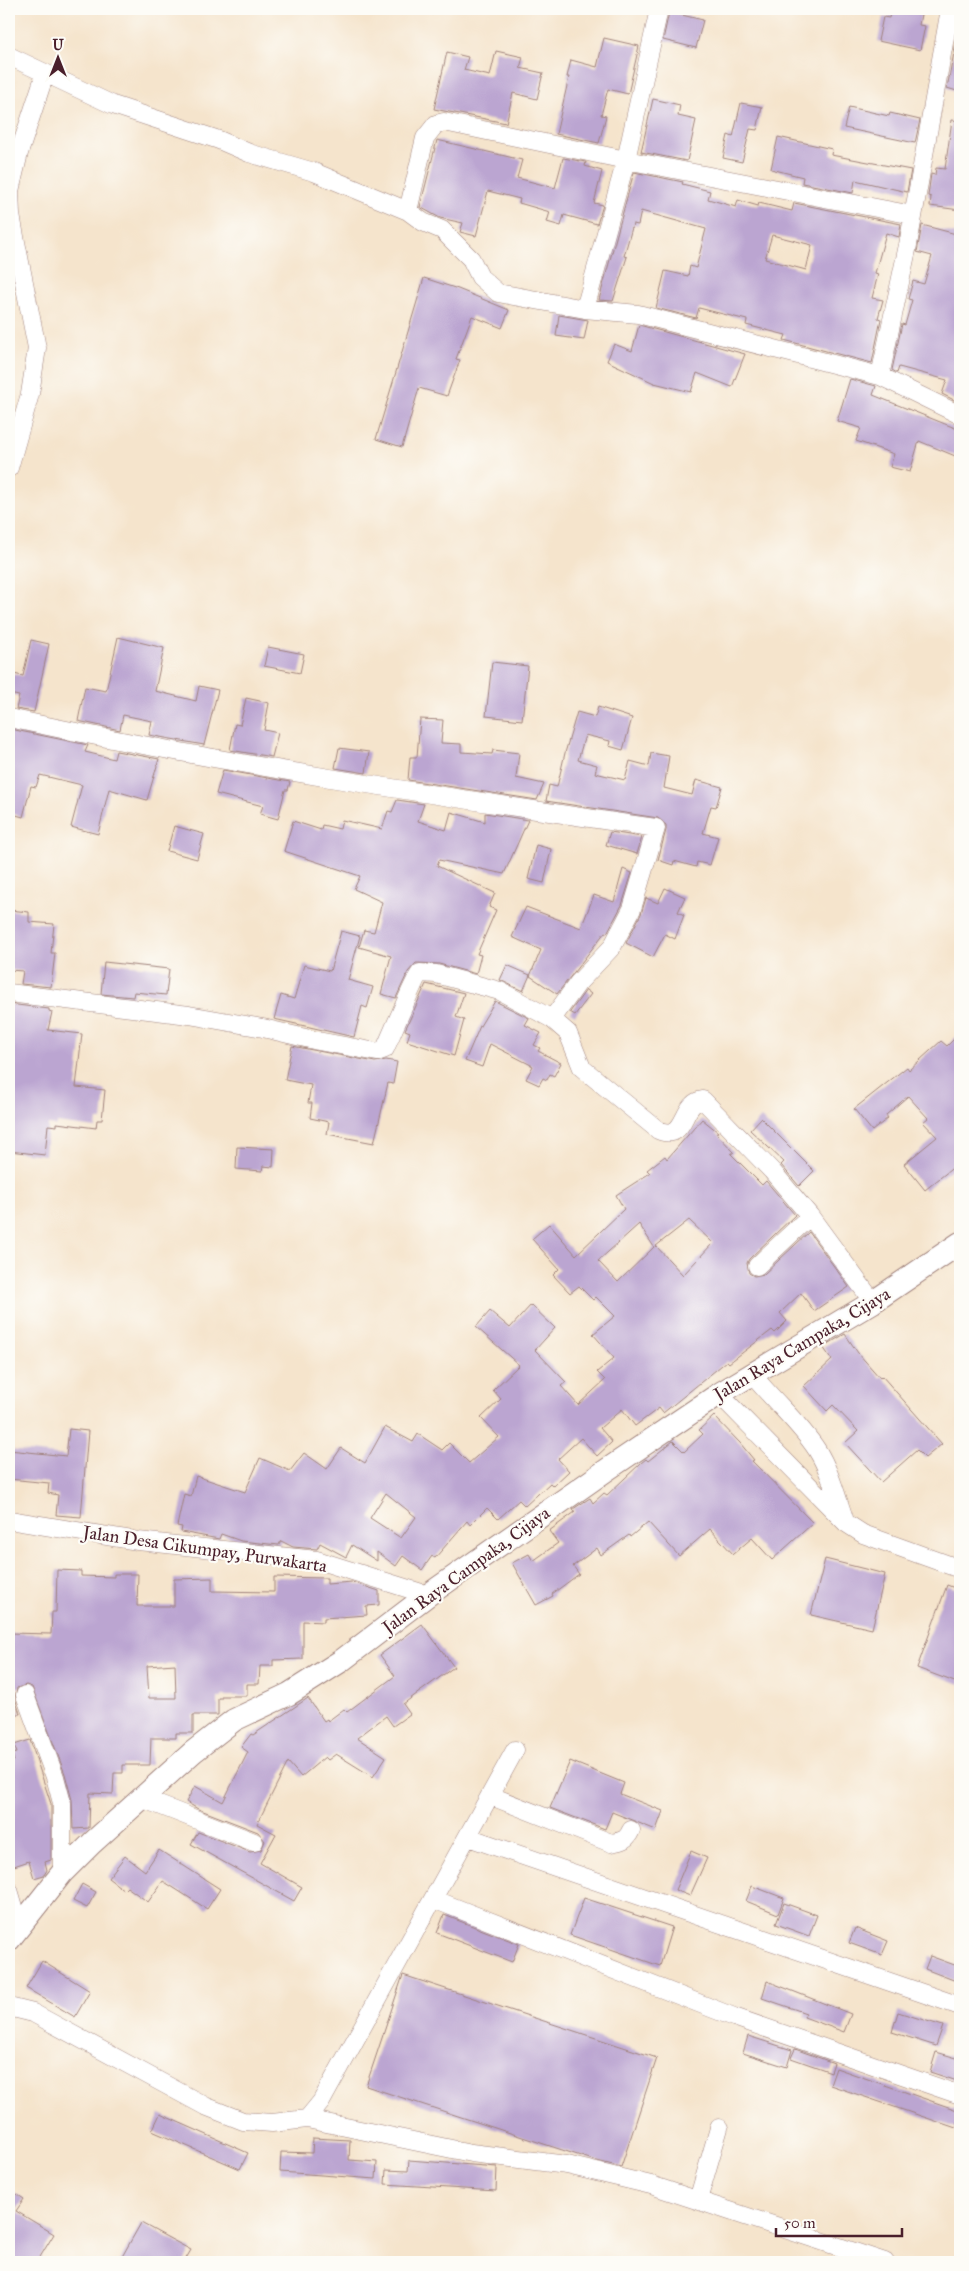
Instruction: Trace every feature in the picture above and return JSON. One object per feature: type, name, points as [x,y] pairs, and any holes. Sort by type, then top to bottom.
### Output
[{"type":"main road","name":"Jalan Raya Campaka, Cijaya","points":[[14,1932],[62,1874],[141,1798],[193,1752],[234,1720],[289,1694],[341,1662],[428,1595],[608,1469],[719,1394],[873,1302],[960,1243]]},
{"type":"street","points":[[586,309],[626,160],[659,9]]},
{"type":"street","points":[[880,376],[914,214],[950,9]]},
{"type":"street","points":[[9,56],[113,105],[219,140],[249,153],[314,172],[408,211],[423,222],[442,230],[471,259],[480,277],[498,293],[586,309],[638,314],[880,376],[960,415]]},
{"type":"street","points":[[9,468],[30,394],[37,348],[16,242],[10,191],[19,153],[45,74]]},
{"type":"street","points":[[408,211],[425,138],[436,124],[444,122],[626,160],[914,214]]},
{"type":"street","points":[[9,718],[105,738],[315,776],[656,828],[632,909],[612,947],[578,983],[552,1020]]},
{"type":"street","points":[[9,993],[189,1015],[263,1028],[377,1052],[385,1049],[408,1000],[417,975],[426,972],[500,991],[552,1020],[568,1033],[582,1068],[658,1130],[670,1134],[675,1132],[692,1106],[698,1101],[703,1100],[772,1171],[810,1216],[873,1302]]},
{"type":"street","points":[[757,1266],[810,1216]]},
{"type":"street","points":[[752,1374],[802,1430],[817,1450],[827,1470],[846,1523]]},
{"type":"street","points":[[719,1394],[846,1523],[863,1534],[960,1569]]},
{"type":"street","name":"Jalan Desa Cikumpay, Purwakarta","points":[[9,1520],[138,1541],[317,1560],[428,1595]]},
{"type":"street","points":[[25,1695],[55,1777],[62,1803],[62,1874]]},
{"type":"street","points":[[307,2119],[321,2102],[516,1750]]},
{"type":"street","points":[[491,1796],[611,1843],[624,1841],[631,1830]]},
{"type":"street","points":[[141,1798],[254,1842]]},
{"type":"street","points":[[468,1837],[960,2006]]},
{"type":"street","points":[[9,1890],[14,1932]]},
{"type":"street","points":[[433,1899],[734,2017],[960,2095]]},
{"type":"street","points":[[9,2007],[33,2012],[205,2106],[243,2121],[272,2123],[307,2119],[471,2154],[567,2166],[651,2185],[885,2262]]},
{"type":"street","points":[[698,2200],[719,2128]]},
{"type":"building","points":[[891,9],[922,9],[919,25],[925,26],[920,50],[878,41],[883,17],[889,18]]},
{"type":"building","points":[[669,12],[703,20],[696,48],[663,40]]},
{"type":"building","points":[[604,38],[639,46],[628,94],[608,89],[601,115],[606,116],[599,143],[556,134],[571,60],[597,67]]},
{"type":"building","points":[[956,43],[960,43],[960,92],[947,88]]},
{"type":"building","points":[[496,51],[523,57],[520,68],[543,73],[537,99],[513,93],[506,123],[434,109],[447,52],[468,57],[464,70],[490,76]]},
{"type":"building","points":[[653,99],[680,105],[678,116],[696,120],[687,161],[641,152]]},
{"type":"building","points":[[741,103],[762,107],[757,130],[750,129],[742,162],[723,158],[728,135],[733,137]]},
{"type":"building","points":[[849,107],[889,116],[890,113],[920,120],[915,143],[844,128]]},
{"type":"building","points":[[952,120],[960,121],[960,210],[930,206],[931,197],[928,196],[931,174],[935,175],[936,168],[945,169]]},
{"type":"building","points":[[778,137],[832,149],[831,155],[911,170],[907,192],[855,180],[853,193],[802,183],[803,177],[771,169]]},
{"type":"building","points":[[437,140],[522,160],[517,178],[555,188],[563,158],[586,162],[585,166],[602,171],[594,203],[603,205],[597,224],[564,215],[561,226],[547,222],[550,212],[519,203],[520,199],[488,191],[476,236],[460,232],[463,223],[440,218],[420,207]]},
{"type":"building","points":[[634,172],[683,182],[682,184],[710,191],[708,199],[736,207],[738,200],[758,206],[759,203],[792,211],[794,203],[901,224],[899,237],[886,233],[875,273],[878,274],[872,298],[883,300],[878,318],[881,319],[872,363],[784,340],[786,335],[746,325],[747,320],[699,308],[696,318],[656,308],[665,271],[688,276],[690,266],[696,268],[706,229],[641,211],[638,225],[633,224],[624,256],[627,257],[613,301],[599,300]],"holes":[[[772,235],[812,245],[806,270],[765,259]]]},
{"type":"building","points":[[922,225],[960,235],[960,256],[957,267],[960,267],[960,403],[942,394],[947,380],[899,367],[897,373],[892,370],[902,324],[905,325],[912,300],[908,299],[913,281],[924,284],[932,256],[917,252]]},
{"type":"building","points":[[424,278],[458,289],[509,310],[502,328],[472,316],[456,359],[460,360],[447,396],[419,388],[402,447],[376,439]]},
{"type":"building","points":[[559,315],[588,320],[584,340],[556,336]]},
{"type":"building","points":[[639,325],[745,354],[732,387],[697,373],[691,392],[654,383],[607,361],[614,344],[632,351]]},
{"type":"building","points":[[850,379],[876,386],[873,395],[960,430],[960,458],[919,441],[910,472],[890,467],[894,454],[856,441],[861,428],[837,421]]},
{"type":"building","points":[[118,637],[164,648],[155,691],[196,701],[199,686],[218,690],[204,745],[149,735],[152,721],[123,715],[120,730],[78,721],[85,687],[106,691]]},
{"type":"building","points":[[31,640],[49,644],[34,712],[16,709],[19,696],[9,694],[9,673],[23,676]]},
{"type":"building","points":[[268,647],[304,654],[300,673],[264,666]]},
{"type":"building","points":[[492,662],[528,666],[522,720],[486,716]]},
{"type":"building","points":[[246,698],[269,703],[264,730],[278,733],[272,757],[230,750],[235,724],[240,725]]},
{"type":"building","points":[[598,707],[632,718],[623,750],[609,746],[610,741],[585,735],[578,760],[597,765],[595,773],[625,780],[630,761],[649,766],[651,753],[669,756],[664,788],[692,795],[696,780],[722,787],[716,807],[711,806],[703,833],[718,837],[710,865],[697,862],[696,867],[674,861],[673,865],[658,860],[666,825],[658,818],[546,801],[549,785],[557,787],[577,712],[595,717]]},
{"type":"building","points":[[420,719],[443,720],[441,743],[461,744],[461,752],[492,754],[493,750],[519,753],[516,778],[544,784],[537,800],[408,780],[410,757],[417,757]]},
{"type":"building","points":[[10,729],[88,745],[85,752],[114,759],[116,751],[159,759],[147,800],[109,789],[98,834],[71,827],[82,785],[40,775],[36,787],[31,786],[23,817],[9,813]]},
{"type":"building","points":[[339,748],[369,752],[366,773],[335,768]]},
{"type":"building","points":[[223,770],[290,782],[288,790],[285,790],[278,819],[260,814],[263,806],[216,794]]},
{"type":"building","points":[[397,800],[424,804],[418,821],[446,830],[451,812],[485,822],[485,813],[528,820],[504,874],[439,860],[437,866],[495,893],[489,907],[496,910],[477,954],[481,955],[476,974],[439,964],[416,963],[408,972],[396,998],[381,994],[391,956],[359,947],[364,930],[374,932],[382,902],[354,889],[360,876],[284,851],[293,821],[321,830],[322,825],[340,829],[342,820],[382,829],[388,811],[392,812]]},
{"type":"building","points":[[174,826],[204,834],[197,859],[167,851]]},
{"type":"building","points":[[610,832],[642,837],[637,854],[606,845]]},
{"type":"building","points":[[536,845],[551,849],[544,883],[528,879]]},
{"type":"building","points":[[623,869],[632,873],[622,905],[607,933],[605,932],[557,994],[530,976],[541,950],[512,937],[526,907],[581,928],[594,895],[614,902]]},
{"type":"building","points":[[665,888],[685,897],[678,912],[684,915],[675,939],[665,934],[653,957],[626,943],[641,914],[646,898],[658,903]]},
{"type":"building","points":[[9,910],[29,912],[29,922],[54,924],[51,953],[55,953],[51,987],[21,984],[23,971],[9,970]]},
{"type":"building","points":[[341,931],[360,936],[348,980],[373,987],[367,1008],[362,1006],[354,1037],[274,1019],[281,995],[294,999],[304,965],[330,971]]},
{"type":"building","points":[[104,962],[169,969],[166,995],[134,992],[133,997],[101,994]]},
{"type":"building","points":[[507,965],[530,975],[523,991],[500,980]]},
{"type":"building","points":[[426,984],[464,993],[456,1017],[464,1020],[454,1056],[407,1041],[410,1032],[405,1030]]},
{"type":"building","points":[[586,990],[591,994],[575,1015],[570,1012]]},
{"type":"building","points":[[495,1001],[529,1018],[525,1025],[541,1033],[534,1045],[540,1048],[538,1051],[561,1063],[554,1076],[550,1074],[547,1080],[543,1078],[539,1085],[526,1079],[533,1066],[490,1044],[482,1067],[465,1061],[480,1026]]},
{"type":"building","points":[[9,1004],[49,1009],[52,1012],[48,1030],[82,1034],[76,1087],[105,1090],[102,1120],[97,1120],[96,1128],[57,1123],[57,1126],[48,1125],[45,1155],[9,1151]]},
{"type":"building","points":[[960,1033],[960,1162],[925,1190],[904,1164],[937,1137],[923,1122],[928,1118],[908,1096],[886,1115],[888,1118],[872,1131],[854,1109],[907,1067],[909,1070],[941,1041],[947,1046]]},
{"type":"building","points":[[292,1046],[375,1062],[386,1060],[397,1062],[393,1084],[388,1083],[374,1143],[327,1134],[329,1122],[310,1118],[312,1103],[308,1103],[311,1085],[285,1080]]},
{"type":"building","points":[[761,1118],[814,1171],[799,1186],[781,1165],[784,1162],[750,1130]]},
{"type":"building","points":[[702,1119],[718,1132],[716,1133],[734,1152],[731,1154],[762,1185],[766,1181],[795,1215],[749,1259],[747,1263],[749,1273],[754,1276],[764,1274],[809,1232],[849,1287],[814,1311],[801,1293],[780,1313],[787,1321],[775,1333],[772,1330],[729,1363],[727,1361],[663,1413],[659,1408],[635,1426],[622,1409],[600,1428],[612,1442],[597,1456],[581,1438],[558,1459],[569,1471],[553,1486],[550,1483],[525,1506],[519,1500],[498,1519],[487,1508],[470,1525],[467,1521],[435,1558],[432,1556],[422,1570],[403,1556],[396,1566],[377,1552],[377,1561],[352,1545],[346,1557],[320,1543],[317,1549],[293,1547],[281,1541],[279,1545],[241,1541],[221,1534],[219,1539],[181,1532],[182,1527],[177,1526],[184,1494],[191,1496],[196,1476],[245,1492],[260,1458],[290,1471],[304,1453],[327,1469],[341,1448],[365,1463],[385,1427],[413,1442],[418,1434],[442,1450],[449,1443],[469,1463],[499,1437],[481,1418],[501,1399],[493,1390],[519,1365],[476,1327],[490,1311],[510,1328],[531,1305],[555,1328],[535,1350],[566,1382],[561,1386],[578,1405],[605,1380],[597,1372],[614,1358],[593,1334],[615,1316],[596,1297],[593,1300],[579,1286],[570,1293],[553,1275],[559,1269],[532,1239],[549,1224],[576,1255],[624,1209],[616,1195],[650,1173],[647,1170],[665,1156],[667,1159]],"holes":[[[689,1220],[713,1243],[683,1275],[656,1246]],[[639,1224],[654,1247],[618,1282],[598,1261]],[[386,1493],[416,1517],[401,1538],[370,1518]]]},
{"type":"building","points":[[237,1147],[274,1149],[273,1167],[263,1166],[262,1171],[236,1169]]},
{"type":"building","points":[[845,1334],[858,1353],[880,1378],[882,1376],[942,1444],[925,1458],[917,1450],[881,1482],[845,1443],[858,1431],[833,1405],[827,1411],[804,1386],[832,1360],[823,1347]]},
{"type":"building","points":[[714,1416],[740,1443],[754,1460],[752,1461],[813,1523],[772,1560],[752,1538],[733,1554],[710,1529],[679,1556],[648,1522],[630,1537],[629,1535],[601,1555],[597,1548],[573,1566],[579,1574],[552,1594],[553,1596],[536,1605],[512,1563],[529,1554],[533,1561],[558,1543],[549,1531],[575,1512],[573,1509],[590,1498],[593,1503],[604,1493],[607,1495],[641,1463],[646,1459],[648,1461],[673,1441],[684,1452],[703,1434],[699,1430]]},
{"type":"building","points":[[69,1429],[88,1431],[81,1517],[56,1515],[58,1495],[48,1493],[49,1483],[9,1479],[9,1450],[66,1456]]},
{"type":"building","points":[[825,1559],[885,1574],[872,1629],[811,1615]]},
{"type":"building","points":[[57,1570],[81,1571],[81,1576],[114,1577],[114,1574],[138,1574],[137,1606],[174,1606],[174,1579],[212,1578],[212,1591],[274,1592],[274,1577],[327,1578],[327,1584],[352,1582],[379,1591],[379,1605],[366,1606],[367,1615],[324,1618],[324,1622],[303,1621],[303,1659],[273,1660],[273,1666],[260,1666],[259,1684],[247,1684],[247,1696],[222,1696],[222,1698],[218,1698],[218,1715],[193,1715],[193,1733],[176,1733],[176,1738],[151,1738],[150,1765],[123,1765],[123,1773],[114,1773],[113,1794],[90,1793],[89,1828],[73,1829],[72,1800],[65,1774],[32,1687],[26,1685],[17,1688],[15,1698],[20,1714],[9,1714],[9,1633],[51,1634],[52,1612],[56,1612]],"holes":[[[175,1664],[176,1698],[149,1698],[147,1666]]]},
{"type":"building","points":[[947,1585],[960,1590],[960,1684],[917,1668]]},
{"type":"building","points":[[422,1624],[454,1667],[403,1704],[410,1714],[393,1726],[386,1716],[357,1738],[386,1757],[373,1777],[336,1754],[328,1760],[325,1757],[301,1777],[288,1762],[257,1824],[276,1834],[260,1863],[302,1887],[294,1901],[191,1844],[198,1832],[250,1852],[261,1850],[265,1841],[258,1832],[198,1809],[186,1802],[195,1786],[223,1802],[248,1752],[241,1747],[251,1734],[253,1735],[308,1698],[324,1721],[327,1719],[328,1721],[344,1709],[347,1712],[395,1676],[380,1655]]},
{"type":"building","points":[[30,1740],[51,1804],[51,1860],[45,1862],[47,1870],[44,1875],[34,1878],[29,1861],[14,1866],[9,1851],[9,1763],[14,1761],[12,1754],[17,1753],[14,1745]]},
{"type":"building","points":[[570,1761],[624,1783],[620,1794],[663,1811],[656,1830],[612,1812],[605,1829],[550,1808]]},
{"type":"building","points":[[159,1850],[220,1889],[207,1909],[163,1881],[148,1902],[127,1887],[124,1890],[108,1878],[125,1856],[145,1871]]},
{"type":"building","points":[[691,1851],[707,1858],[690,1896],[675,1890]]},
{"type":"building","points":[[82,1884],[96,1892],[87,1908],[73,1901]]},
{"type":"building","points":[[752,1886],[784,1898],[778,1914],[746,1901]]},
{"type":"building","points":[[584,1898],[672,1927],[660,1966],[570,1935]]},
{"type":"building","points":[[784,1903],[817,1915],[809,1936],[776,1924]]},
{"type":"building","points":[[444,1915],[519,1944],[512,1962],[437,1933]]},
{"type":"building","points":[[855,1928],[888,1941],[882,1955],[849,1943]]},
{"type":"building","points":[[930,1956],[960,1967],[956,1981],[925,1969]]},
{"type":"building","points":[[42,1961],[90,1991],[75,2017],[26,1988]]},
{"type":"building","points":[[403,1975],[657,2058],[621,2167],[593,2160],[366,2086]]},
{"type":"building","points":[[767,1981],[851,2014],[844,2032],[804,2017],[806,2013],[762,1998]]},
{"type":"building","points":[[898,2012],[943,2026],[936,2046],[892,2032]]},
{"type":"building","points":[[748,2036],[792,2050],[787,2067],[743,2053]]},
{"type":"building","points":[[795,2049],[834,2063],[831,2072],[791,2058]]},
{"type":"building","points":[[936,2052],[960,2059],[960,2082],[930,2072]]},
{"type":"building","points":[[836,2068],[960,2111],[956,2128],[830,2085]]},
{"type":"building","points":[[160,2114],[248,2153],[240,2169],[152,2131]]},
{"type":"building","points":[[313,2138],[350,2140],[349,2160],[377,2162],[376,2179],[280,2172],[281,2152],[312,2153]]},
{"type":"building","points":[[409,2160],[497,2167],[496,2191],[385,2184],[386,2170],[408,2171]]},
{"type":"building","points":[[9,2189],[24,2199],[16,2211],[54,2234],[37,2262],[9,2262]]},
{"type":"building","points":[[141,2223],[191,2250],[184,2262],[119,2262]]}]
